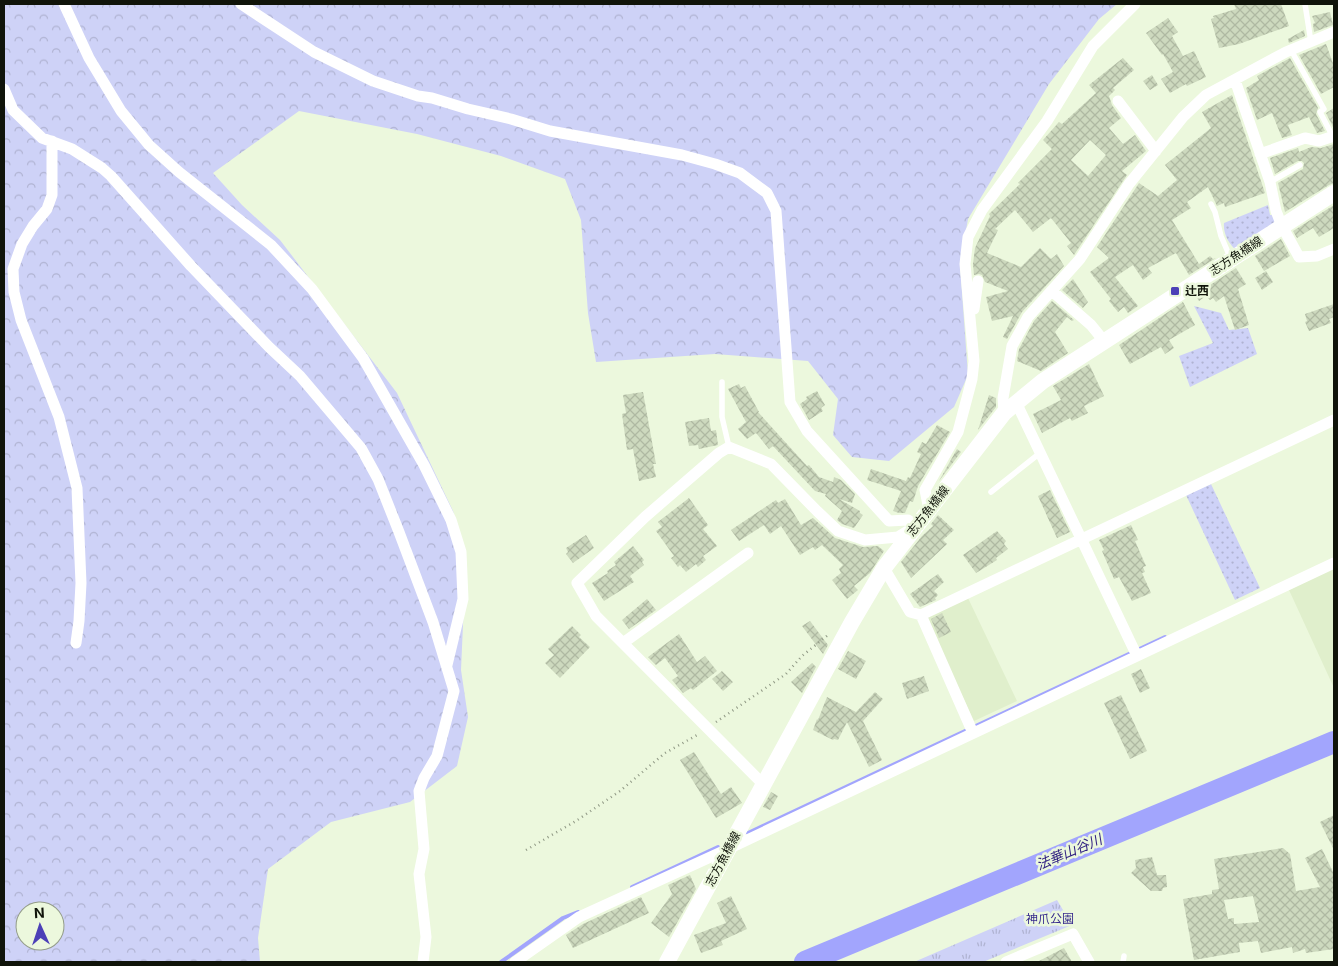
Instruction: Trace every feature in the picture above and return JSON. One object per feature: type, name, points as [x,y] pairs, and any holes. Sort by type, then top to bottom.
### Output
[{"type":"main road","name":"志方魚橋線","points":[[667,962],[850,626],[884,568],[1010,408],[1043,381],[1334,193]]},
{"type":"street","points":[[64,4],[89,58],[121,111],[149,145],[179,172],[270,245],[312,289],[363,358],[424,464],[451,520],[461,552],[463,599],[447,667]]},
{"type":"street","points":[[241,4],[314,52],[373,81],[418,96],[512,119],[550,131],[673,153],[715,164],[740,173],[767,193],[776,211],[790,402],[807,431],[889,521],[908,520],[916,526],[898,538],[866,540],[838,531],[771,464],[728,447],[645,517],[577,583],[596,616],[763,784]]},
{"type":"street","points":[[929,510],[925,490],[958,432],[972,379],[974,361],[965,264],[968,237],[982,210],[1047,121],[1093,46],[1135,4]]},
{"type":"street","points":[[1137,656],[1040,453],[1003,398],[1012,346],[1028,317],[1080,259],[1129,184],[1183,117],[1206,96],[1291,50],[1334,32]]},
{"type":"street","points":[[1235,80],[1270,182],[1276,211],[1299,257],[1317,256],[1334,249]]},
{"type":"street","points":[[4,89],[14,110],[42,138],[72,149],[111,176],[191,266],[269,347],[300,376],[361,448],[378,479],[432,622],[454,690],[437,756],[419,791],[424,849],[419,874],[426,937],[423,962]]},
{"type":"street","points":[[1118,100],[1156,151]]},
{"type":"street","points":[[1260,154],[1305,138],[1319,141],[1333,136]]},
{"type":"street","points":[[52,142],[52,195],[47,209],[32,226],[22,244],[14,269],[14,292],[21,320],[59,417],[77,488],[81,583],[80,621],[76,643]]},
{"type":"street","points":[[970,320],[975,305],[978,281]]},
{"type":"street","points":[[1052,291],[1091,326],[1104,341]]},
{"type":"street","points":[[884,568],[910,612],[921,615],[1334,420]]},
{"type":"street","points":[[623,643],[748,553]]},
{"type":"street","points":[[514,962],[579,917],[728,849],[1334,563]]},
{"type":"street","points":[[921,615],[973,733]]},
{"type":"street","points":[[1006,962],[1024,959],[1073,934],[1089,962]]},
{"type":"lane","points":[[1305,4],[1311,42]]},
{"type":"lane","points":[[1291,50],[1324,109],[1320,112],[1333,136]]},
{"type":"lane","points":[[1270,182],[1300,165]]},
{"type":"lane","points":[[1211,204],[1221,236],[1231,259]]},
{"type":"lane","points":[[722,382],[722,417],[728,447]]},
{"type":"lane","points":[[991,492],[1040,453]]},
{"type":"path","points":[[526,850],[576,821],[620,791],[665,753],[707,728],[786,674],[802,656],[823,638],[850,626]]},
{"type":"shaded area","points":[[1334,568],[1334,688],[1289,590]]},
{"type":"shaded area","points":[[968,598],[1017,701],[974,721],[927,621],[929,616]]},
{"type":"green space","points":[[4,4],[1117,4],[1099,19],[1049,84],[968,219],[960,265],[968,375],[954,407],[889,461],[852,457],[833,435],[838,399],[808,361],[715,354],[596,362],[588,313],[581,220],[565,179],[501,156],[417,134],[299,111],[213,173],[242,205],[280,240],[397,393],[453,511],[466,557],[461,670],[468,717],[457,766],[410,802],[331,822],[268,869],[258,938],[260,962],[4,962]]},
{"type":"green space","points":[[1268,205],[1275,225],[1237,251],[1227,238],[1224,231],[1224,223]]},
{"type":"green space","points":[[1194,306],[1221,313],[1229,330],[1248,328],[1257,354],[1190,387],[1179,356],[1213,343]]},
{"type":"green space","points":[[1211,484],[1260,588],[1235,600],[1186,495]]},
{"type":"green space","name":"神爪公園","points":[[1057,900],[1072,925],[983,962],[914,962]]},
{"type":"building","points":[[1234,4],[1281,4],[1289,26],[1239,44],[1219,48],[1211,19],[1214,18],[1213,16],[1236,9]]},
{"type":"building","points":[[1330,12],[1333,25],[1314,32],[1313,24],[1315,23],[1312,16]]},
{"type":"building","points":[[1168,18],[1178,32],[1172,36],[1183,56],[1194,51],[1206,77],[1187,86],[1186,84],[1170,93],[1161,79],[1173,72],[1163,54],[1146,33]]},
{"type":"building","points":[[1304,30],[1305,36],[1289,43],[1288,39]]},
{"type":"building","points":[[1326,44],[1334,66],[1334,87],[1321,94],[1299,55]]},
{"type":"building","points":[[1123,58],[1134,70],[1113,88],[1115,90],[1109,96],[1112,105],[1121,118],[1109,128],[1123,144],[1135,135],[1146,151],[1122,171],[1127,175],[1074,255],[1067,246],[1071,243],[1051,218],[1033,232],[1015,210],[995,229],[998,230],[987,253],[1021,267],[1040,248],[1051,259],[1057,254],[1064,266],[1022,312],[1007,339],[1003,337],[1013,316],[992,321],[986,297],[1008,291],[985,282],[982,275],[974,275],[975,248],[990,216],[989,214],[1052,149],[1043,140],[1059,122],[1062,124],[1096,93],[1089,85]],"holes":[[[1090,140],[1106,155],[1088,176],[1071,160]]]},
{"type":"building","points":[[1290,58],[1318,108],[1316,114],[1325,131],[1317,133],[1309,117],[1288,125],[1292,135],[1282,138],[1272,113],[1257,120],[1246,88],[1259,80],[1257,76]]},
{"type":"building","points":[[1152,75],[1158,85],[1150,90],[1143,81]]},
{"type":"building","points":[[1232,95],[1265,193],[1225,207],[1224,203],[1217,206],[1208,187],[1187,202],[1191,208],[1172,220],[1199,264],[1210,256],[1213,259],[1216,258],[1189,275],[1176,253],[1148,268],[1152,273],[1143,280],[1133,265],[1115,277],[1138,306],[1128,313],[1124,307],[1118,312],[1109,301],[1111,299],[1090,272],[1109,258],[1097,247],[1139,183],[1158,196],[1177,180],[1165,165],[1211,128],[1202,112]]},
{"type":"building","points":[[1334,108],[1334,129],[1326,113]]},
{"type":"building","points":[[1334,144],[1334,183],[1285,212],[1278,183],[1303,169],[1304,163],[1298,161],[1275,174],[1270,158],[1298,148],[1299,152],[1311,147],[1321,148]]},
{"type":"building","points":[[1334,205],[1334,228],[1319,237],[1313,228],[1297,238],[1293,231]]},
{"type":"building","points":[[1281,239],[1290,256],[1264,271],[1255,256]]},
{"type":"building","points":[[1236,268],[1246,284],[1238,289],[1249,325],[1235,330],[1224,296],[1216,302],[1213,298],[1210,300],[1206,296],[1199,301],[1195,295]]},
{"type":"building","points":[[1266,271],[1273,282],[1262,290],[1255,278]]},
{"type":"building","points":[[1073,279],[1088,302],[1083,308],[1062,290]]},
{"type":"building","points":[[1052,301],[1074,320],[1072,321],[1067,317],[1055,332],[1068,353],[1041,371],[1017,361],[1019,349],[1034,321]]},
{"type":"building","points":[[1183,302],[1195,325],[1169,340],[1174,348],[1165,354],[1161,347],[1130,364],[1119,345]]},
{"type":"building","points":[[1334,304],[1334,317],[1329,319],[1331,323],[1309,331],[1305,322],[1307,321],[1305,314]]},
{"type":"building","points":[[1089,364],[1104,396],[1084,406],[1088,413],[1072,421],[1070,418],[1042,433],[1033,414],[1061,400],[1053,386]]},
{"type":"building","points":[[739,384],[741,388],[745,386],[758,412],[807,466],[809,465],[819,477],[833,482],[834,477],[841,480],[855,494],[852,503],[839,499],[860,511],[863,515],[854,528],[837,520],[842,511],[825,496],[826,494],[815,491],[773,446],[769,449],[756,433],[747,439],[738,429],[746,422],[728,389]]},
{"type":"building","points":[[817,391],[825,405],[821,408],[823,411],[809,420],[800,404],[807,399],[806,397]]},
{"type":"building","points":[[643,392],[656,464],[653,464],[656,477],[639,481],[633,449],[627,450],[622,414],[626,413],[623,395]]},
{"type":"building","points":[[989,395],[996,398],[996,407],[978,430]]},
{"type":"building","points":[[709,418],[711,431],[716,430],[718,445],[699,449],[698,445],[689,446],[685,422]]},
{"type":"building","points":[[937,425],[950,432],[918,486],[913,502],[910,501],[905,513],[893,511],[901,491],[867,480],[871,469],[906,481],[908,477],[910,478],[921,454],[917,452],[922,442],[926,444]]},
{"type":"building","points":[[957,449],[961,452],[939,481]]},
{"type":"building","points":[[1050,490],[1070,532],[1057,538],[1038,496]]},
{"type":"building","points":[[689,498],[708,525],[703,529],[717,546],[703,556],[706,560],[698,567],[696,564],[686,572],[680,565],[678,567],[671,558],[674,556],[656,531],[662,527],[658,522]]},
{"type":"building","points":[[785,499],[801,525],[813,518],[835,538],[863,547],[878,546],[884,551],[870,573],[854,586],[858,590],[847,599],[832,580],[841,573],[839,569],[843,565],[822,545],[815,550],[813,547],[800,555],[781,526],[770,534],[764,525],[739,541],[731,530],[776,500],[778,503]]},
{"type":"building","points":[[938,515],[954,530],[943,540],[947,544],[911,578],[901,562],[922,536],[933,526],[931,524]]},
{"type":"building","points":[[1131,525],[1138,540],[1135,541],[1146,566],[1143,567],[1145,572],[1142,573],[1151,593],[1132,601],[1119,577],[1114,579],[1099,540]]},
{"type":"building","points":[[997,531],[1006,541],[1004,544],[1008,549],[996,558],[997,560],[976,573],[963,555]]},
{"type":"building","points":[[586,535],[594,548],[573,563],[566,554],[568,552],[566,548]]},
{"type":"building","points":[[633,546],[644,560],[642,562],[644,565],[630,576],[634,582],[604,601],[592,583],[608,573],[607,571],[616,565],[614,562]]},
{"type":"building","points":[[938,574],[944,582],[934,591],[938,595],[935,598],[936,600],[920,607],[910,594]]},
{"type":"building","points":[[647,599],[656,610],[629,629],[622,620]]},
{"type":"building","points":[[942,613],[951,632],[939,638],[931,619]]},
{"type":"building","points":[[810,621],[828,645],[823,654],[802,626]]},
{"type":"building","points":[[572,626],[581,635],[579,637],[590,647],[560,678],[545,663],[554,655],[548,649]]},
{"type":"building","points":[[679,634],[697,662],[705,656],[717,671],[693,690],[691,688],[683,693],[672,680],[678,676],[665,658],[656,665],[648,657]]},
{"type":"building","points":[[848,651],[866,661],[856,679],[838,669]]},
{"type":"building","points":[[812,663],[816,667],[802,693],[791,682]]},
{"type":"building","points":[[1141,669],[1150,688],[1140,693],[1131,674]]},
{"type":"building","points":[[722,671],[733,682],[723,691],[712,679]]},
{"type":"building","points":[[924,676],[929,691],[907,699],[902,683]]},
{"type":"building","points":[[875,692],[883,699],[863,721],[882,760],[869,767],[847,722],[838,740],[833,740],[813,730],[827,697],[856,712]]},
{"type":"building","points":[[1121,695],[1147,751],[1130,759],[1104,703]]},
{"type":"building","points":[[694,752],[721,794],[731,787],[742,803],[716,818],[680,760]]},
{"type":"building","points":[[771,792],[778,796],[770,810],[763,807]]},
{"type":"building","points":[[1334,815],[1334,850],[1320,822]]},
{"type":"building","points":[[1283,848],[1290,854],[1296,891],[1320,887],[1305,858],[1322,849],[1334,874],[1334,949],[1306,953],[1305,949],[1293,953],[1292,947],[1261,953],[1258,941],[1239,943],[1240,952],[1194,960],[1183,899],[1212,894],[1212,890],[1219,889],[1214,859]],"holes":[[[1253,896],[1259,922],[1234,924],[1234,918],[1228,919],[1224,900]]]},
{"type":"building","points":[[1152,857],[1157,875],[1166,875],[1167,887],[1163,888],[1162,891],[1151,891],[1131,873],[1136,868],[1135,860]]},
{"type":"building","points":[[690,875],[696,889],[669,937],[651,923],[672,894],[668,885]]},
{"type":"building","points":[[731,896],[747,929],[721,941],[723,945],[701,953],[694,935],[726,923],[717,903]]},
{"type":"building","points":[[641,897],[649,913],[573,948],[566,935],[583,924]]},
{"type":"building","points":[[1064,948],[1072,962],[1037,962]]},
{"type":"waterway","points":[[748,833],[1165,637]]},
{"type":"waterway","name":"法華山谷川","points":[[805,962],[1334,742]]},
{"type":"waterway","points":[[632,887],[718,847]]},
{"type":"waterway","points":[[501,962],[563,918],[578,912]]},
{"type":"place","name":"辻西","points":[[1175,291]]}]
